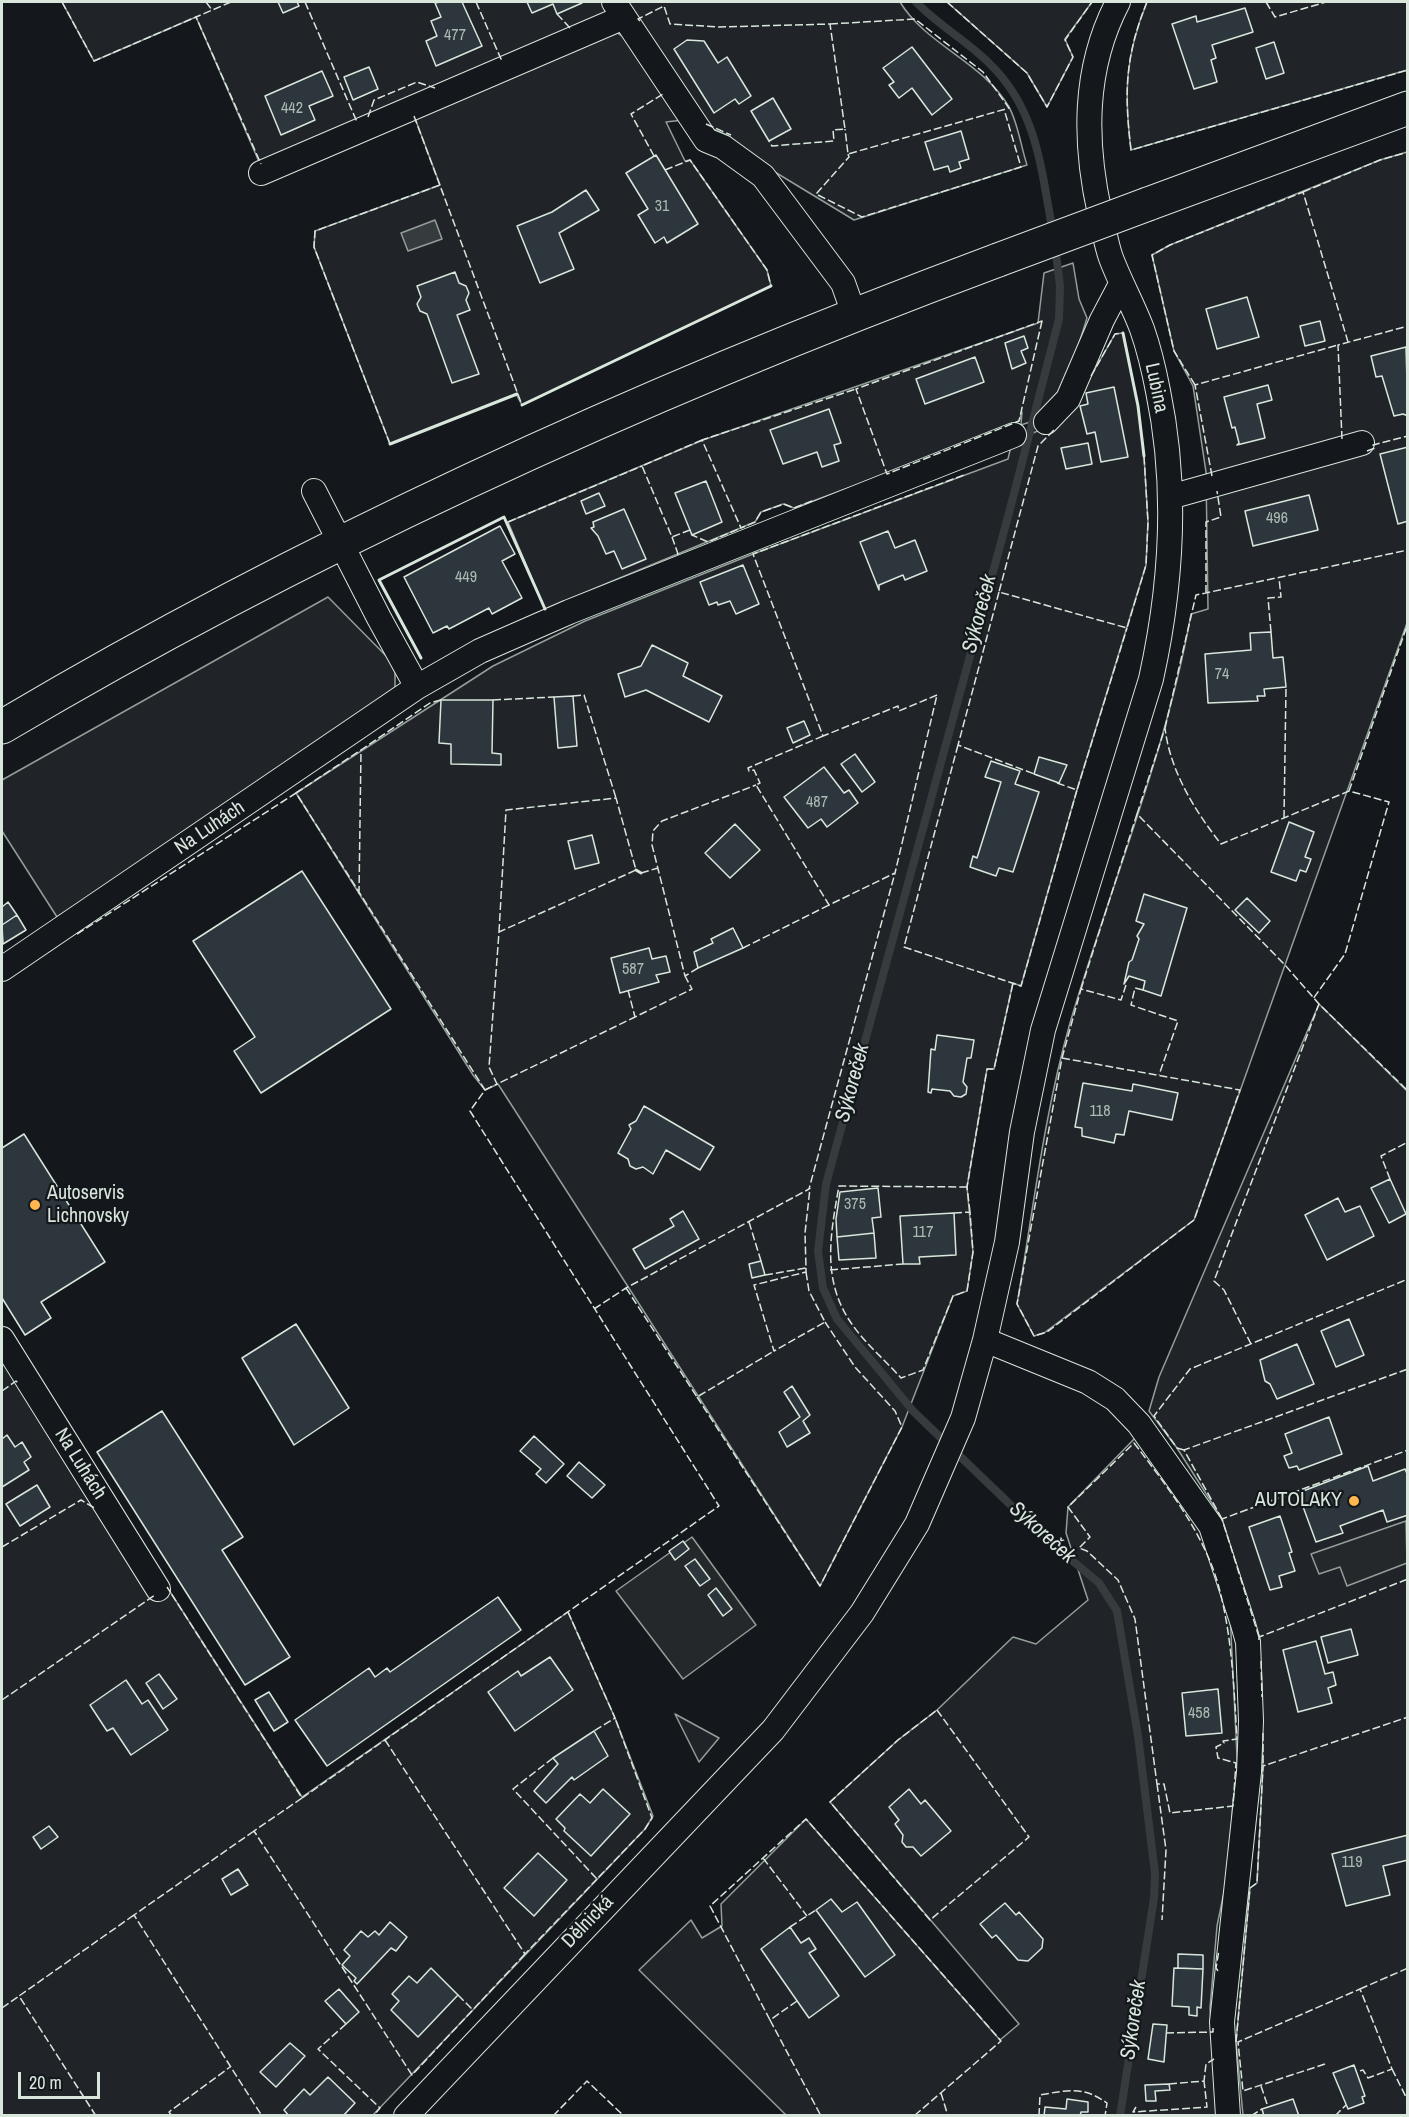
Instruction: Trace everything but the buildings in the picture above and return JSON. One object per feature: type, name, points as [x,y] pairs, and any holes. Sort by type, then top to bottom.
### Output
[{"type":"main road","points":[[2,727],[80,681],[341,542],[595,424],[854,314],[1407,108]]},
{"type":"street","name":"Lubina","points":[[985,1340],[1006,1242],[1028,1097],[1043,1030],[1151,679],[1159,645],[1170,566],[1170,497],[1159,392],[1142,329],[1110,256],[1092,178],[1088,135],[1090,87],[1095,65],[1118,2]]},
{"type":"street","points":[[261,172],[619,9],[706,140],[723,147],[763,176],[843,283],[854,314]]},
{"type":"street","points":[[1046,422],[1068,399],[1102,320],[1121,284]]},
{"type":"street","name":"Na Luhách","points":[[2,969],[417,687],[480,651],[559,615],[1014,435]]},
{"type":"street","points":[[1170,497],[1362,443]]},
{"type":"street","points":[[314,491],[417,687]]},
{"type":"street","name":"Na Luhách","points":[[2,1340],[158,1589]]},
{"type":"street","points":[[985,1340],[1088,1382],[1115,1399],[1139,1424],[1211,1526],[1243,1624],[1248,1642],[1251,1721],[1249,1772],[1222,2022],[1228,2115]]},
{"type":"street","name":"Dělnická","points":[[406,2115],[773,1730],[862,1613],[892,1568],[917,1524],[942,1471],[963,1418],[985,1340]]},
{"type":"shaded area","points":[[62,2],[605,2],[611,11],[260,164],[196,17],[94,61]]},
{"type":"shaded area","points":[[621,2],[900,2],[924,30],[970,65],[998,91],[1012,113],[1027,165],[854,220],[760,163],[729,136],[704,125]]},
{"type":"shaded area","points":[[947,2],[1092,2],[1065,39],[1073,57],[1047,107],[1027,73]]},
{"type":"shaded area","points":[[1147,2],[1407,2],[1407,70],[1131,150],[1127,110],[1128,75],[1134,40]]},
{"type":"shaded area","points":[[613,30],[627,39],[683,120],[666,122],[685,161],[690,160],[767,270],[771,286],[522,405],[516,394],[390,444],[314,247],[315,231],[440,185],[413,113]]},
{"type":"shaded area","points":[[1407,152],[1407,623],[1194,1220],[1044,1333],[1034,1336],[1017,1304],[1046,1127],[1061,1057],[1167,718],[1191,614],[1208,609],[1206,472],[1193,386],[1174,351],[1152,255],[1170,245],[1380,160]]},
{"type":"shaded area","points":[[435,220],[442,239],[408,251],[401,233]]},
{"type":"shaded area","points":[[1073,263],[1079,299],[1087,318],[1065,388],[1045,417],[1021,425],[1022,412],[1019,421],[936,456],[794,508],[783,504],[761,512],[755,522],[545,609],[508,522],[703,440],[1038,323],[1044,273]]},
{"type":"shaded area","points":[[1123,333],[1138,406],[1144,456],[1148,522],[1146,565],[1076,793],[1021,986],[1013,983],[994,1069],[987,1069],[967,1187],[973,1252],[967,1291],[953,1296],[902,1427],[820,1586],[498,1084],[485,1090],[473,1075],[296,793],[493,666],[585,621],[753,554],[1008,459],[1012,442],[1047,427],[1083,390],[1115,334]]},
{"type":"shaded area","points":[[328,597],[395,665],[395,696],[284,774],[57,917],[2,831],[2,780]]},
{"type":"shaded area","points":[[1319,1004],[1407,1091],[1407,2115],[1243,2115],[1236,2042],[1250,1888],[1257,1883],[1263,1766],[1259,1637],[1222,1519],[1177,1448],[1149,1411],[1159,1377]]},
{"type":"shaded area","points":[[2,1358],[167,1587],[302,1797],[568,1612],[615,1718],[653,1816],[645,1829],[373,2115],[2,2115]]},
{"type":"shaded area","points":[[1136,1437],[1205,1524],[1230,1613],[1238,1777],[1233,1800],[1229,1868],[1217,1926],[1210,2008],[1217,2115],[786,2115],[639,1970],[691,1920],[702,1938],[722,1926],[721,1904],[806,1819],[1000,2040],[1019,2024],[830,1802],[898,1740],[937,1710],[1013,1637],[1036,1644],[1088,1600],[1066,1533],[1068,1507]]},
{"type":"shaded area","points":[[1406,1521],[1407,1563],[1347,1586],[1340,1567],[1319,1574],[1311,1554]]},
{"type":"shaded area","points":[[692,1537],[756,1625],[683,1679],[616,1591]]},
{"type":"shaded area","points":[[675,1714],[719,1738],[699,1762]]},
{"type":"waterway","name":"Sýkoreček","points":[[916,2],[990,64],[1006,82],[1018,101],[1035,143],[1053,233]]},
{"type":"waterway","name":"Sýkoreček","points":[[1055,246],[1060,286],[1059,319],[1009,513],[826,1184],[818,1251],[823,1288],[837,1319],[914,1412],[1045,1538],[1099,1583],[1117,1611],[1138,1736],[1155,1873],[1154,1898],[1120,2116]]},
{"type":"fence","points":[[62,2],[94,61],[196,17]]},
{"type":"fence","points":[[206,2],[212,10]]},
{"type":"fence","points":[[231,2],[196,17],[261,164]]},
{"type":"fence","points":[[305,2],[357,122]]},
{"type":"fence","points":[[476,2],[501,59],[504,58]]},
{"type":"fence","points":[[947,2],[1027,73],[1047,107],[1073,57],[1065,40],[1092,2]]},
{"type":"fence","points":[[1147,2],[1134,40],[1128,75],[1127,110],[1131,150],[1408,70]]},
{"type":"fence","points":[[1266,2],[1275,17],[1326,2]]},
{"type":"fence","points":[[640,21],[638,19],[664,6],[670,24],[719,27],[830,24],[845,129],[833,130],[834,141],[772,146],[769,141]]},
{"type":"fence","points":[[557,14],[571,29]]},
{"type":"fence","points":[[830,24],[915,19],[983,72],[1009,108],[848,154],[845,129]]},
{"type":"fence","points":[[368,117],[374,100],[417,82],[435,88]]},
{"type":"fence","points":[[654,156],[631,114],[663,94]]},
{"type":"fence","points":[[848,154],[849,157],[816,194],[862,217],[1021,167],[1004,109]]},
{"type":"fence","points":[[414,116],[522,405]]},
{"type":"fence","points":[[706,124],[731,135]]},
{"type":"fence","points":[[1303,192],[1380,160],[1408,152]]},
{"type":"fence","points":[[665,170],[690,160],[767,270],[771,286]]},
{"type":"fence","points":[[390,444],[314,247],[315,231],[440,185]]},
{"type":"fence","points":[[1195,385],[1174,351],[1152,255],[1170,245],[1303,192],[1348,342]]},
{"type":"fence","points":[[1042,321],[1019,421],[887,474],[856,389],[1042,321]]},
{"type":"fence","points":[[1342,439],[1338,345],[1408,326]]},
{"type":"fence","points":[[1091,376],[1115,334],[1123,333]]},
{"type":"fence","points":[[1212,476],[1195,385],[1338,345]]},
{"type":"fence","points":[[812,501],[794,508],[784,504],[761,512],[755,522],[741,528],[702,440],[856,389]]},
{"type":"fence","points":[[1054,430],[1038,446],[999,592],[1127,628],[1146,565],[1148,522],[1144,456]]},
{"type":"fence","points":[[1367,451],[1375,448],[1373,445],[1408,436]]},
{"type":"fence","points":[[702,440],[642,466],[672,537],[690,530],[692,535],[708,542],[741,528]]},
{"type":"fence","points":[[508,522],[642,466]]},
{"type":"fence","points":[[937,695],[899,711],[898,706],[823,736],[753,554],[964,475]]},
{"type":"fence","points":[[1206,593],[1206,522],[1221,517],[1217,491]]},
{"type":"fence","points":[[672,537],[678,554],[675,555]]},
{"type":"fence","points":[[1165,728],[1196,595],[1408,550]]},
{"type":"fence","points":[[1271,632],[1268,598],[1281,597],[1279,578]]},
{"type":"fence","points":[[999,592],[958,745],[1037,775]]},
{"type":"fence","points":[[1349,791],[1408,623]]},
{"type":"fence","points":[[1057,783],[1077,790],[1127,628]]},
{"type":"fence","points":[[1284,818],[1286,687]]},
{"type":"fence","points":[[573,696],[584,695],[616,798]]},
{"type":"fence","points":[[823,736],[748,768],[749,771],[754,770],[760,783],[756,785],[829,905],[895,873],[937,695]]},
{"type":"fence","points":[[493,700],[554,697]]},
{"type":"fence","points":[[359,894],[361,750],[430,703],[441,700]]},
{"type":"fence","points":[[1137,814],[1165,728],[1172,760],[1185,790],[1221,844],[1349,791],[1389,802],[1345,954],[1313,999]]},
{"type":"fence","points":[[958,745],[904,947],[1021,986],[1077,790]]},
{"type":"fence","points":[[296,793],[361,750]]},
{"type":"fence","points":[[698,968],[685,976],[652,845],[653,831],[662,821],[756,785]]},
{"type":"fence","points":[[77,934],[296,793],[485,1090],[470,1111],[719,1506],[302,1798],[167,1587]]},
{"type":"fence","points":[[499,932],[506,810],[616,798],[636,870],[499,932],[489,1067],[497,1084],[635,1017]]},
{"type":"fence","points":[[1081,989],[1137,814],[1285,965],[1319,1004]]},
{"type":"fence","points":[[641,873],[658,868]]},
{"type":"fence","points":[[594,1309],[626,1288],[809,1189],[895,873]]},
{"type":"fence","points":[[743,948],[829,905]]},
{"type":"fence","points":[[628,990],[635,1017],[692,989],[685,976]]},
{"type":"fence","points":[[970,1212],[967,1187],[987,1069],[994,1069],[1013,983]]},
{"type":"fence","points":[[1062,1058],[1081,989],[1121,1000],[1126,985]]},
{"type":"fence","points":[[1143,990],[1135,988],[1131,1005],[1178,1021],[1159,1075]]},
{"type":"fence","points":[[1251,1344],[1224,1290],[1214,1281],[1319,1004],[1408,1091]]},
{"type":"fence","points":[[1062,1058],[1240,1090],[1194,1220],[1047,1332],[1034,1336],[1017,1304],[1062,1058]]},
{"type":"fence","points":[[485,1090],[497,1084]]},
{"type":"fence","points":[[1390,1179],[1381,1156],[1408,1142]]},
{"type":"fence","points":[[954,1213],[970,1212],[973,1252],[967,1291],[953,1296],[923,1370],[901,1378],[854,1327],[836,1293],[832,1276],[831,1241],[839,1186],[967,1187]]},
{"type":"fence","points":[[765,1275],[806,1268],[805,1233],[810,1188]]},
{"type":"fence","points":[[749,1222],[761,1261]]},
{"type":"fence","points":[[830,1270],[903,1264]]},
{"type":"fence","points":[[806,1268],[806,1272],[754,1285],[774,1351],[825,1322],[809,1291],[806,1272]]},
{"type":"fence","points":[[1184,1450],[1177,1448],[1154,1416],[1190,1369],[1408,1279]]},
{"type":"fence","points":[[626,1288],[697,1397],[774,1351]]},
{"type":"fence","points":[[697,1397],[820,1586],[902,1427],[895,1411],[855,1367],[825,1322]]},
{"type":"fence","points":[[1222,1519],[1184,1450],[1408,1369]]},
{"type":"fence","points":[[2,1391],[16,1381],[18,1383]]},
{"type":"fence","points":[[1134,1443],[1194,1528],[1218,1584],[1229,1642],[1237,1739],[1223,1741],[1224,1743],[1216,1747],[1218,1758],[1236,1763],[1233,1806],[1170,1813],[1164,1784],[1157,1784],[1135,1619],[1118,1580],[1087,1551],[1079,1548],[1090,1537],[1068,1507],[1134,1443]]},
{"type":"fence","points":[[1259,1637],[1222,1519],[1408,1450]]},
{"type":"fence","points":[[2,1547],[81,1500],[96,1509]]},
{"type":"fence","points":[[1259,1640],[1259,1637],[1408,1579]]},
{"type":"fence","points":[[2,1700],[155,1595]]},
{"type":"fence","points":[[568,1612],[615,1718],[594,1731]]},
{"type":"fence","points":[[1261,1661],[1262,1697]]},
{"type":"fence","points":[[937,1710],[1029,1837],[930,1920],[830,1802],[898,1740],[937,1710]]},
{"type":"fence","points":[[1236,2042],[1250,1888],[1257,1883],[1263,1766],[1408,1717]]},
{"type":"fence","points":[[553,1758],[513,1789],[597,1879],[645,1829],[652,1818],[615,1718]]},
{"type":"fence","points":[[1263,1733],[1263,1766]]},
{"type":"fence","points":[[385,1740],[525,1954],[597,1879]]},
{"type":"fence","points":[[1157,1784],[1166,1850],[1162,1920]]},
{"type":"fence","points":[[302,1798],[254,1831],[412,2075],[525,1954]]},
{"type":"fence","points":[[770,2020],[710,1906],[806,1819],[1001,2041],[914,2116]]},
{"type":"fence","points":[[254,1831],[134,1915],[262,2116]]},
{"type":"fence","points":[[763,1858],[807,1916]]},
{"type":"fence","points":[[790,1927],[816,1910]]},
{"type":"fence","points":[[96,2116],[19,1996],[134,1915]]},
{"type":"fence","points":[[1218,1971],[1216,1968],[1219,1950]]},
{"type":"fence","points":[[1360,1989],[1408,1968]]},
{"type":"fence","points":[[1325,2064],[1243,2091],[1238,2042],[1360,1989],[1392,2069],[1368,2078],[1363,2070],[1356,2072]]},
{"type":"fence","points":[[458,1995],[473,2010]]},
{"type":"fence","points":[[2,2008],[19,1996]]},
{"type":"fence","points":[[797,2001],[770,2020],[821,2116]]},
{"type":"fence","points":[[346,2024],[318,2049],[380,2108],[373,2116]]},
{"type":"fence","points":[[1166,2033],[1213,2032],[1213,2028]]},
{"type":"fence","points":[[1169,2084],[1204,2081],[1206,2064],[1214,2059]]},
{"type":"fence","points":[[172,2116],[169,2112],[230,2067]]},
{"type":"fence","points":[[1392,2069],[1408,2101]]},
{"type":"fence","points":[[553,2116],[587,2081],[624,2116]]},
{"type":"fence","points":[[1136,2107],[1133,2112],[1207,2107],[1204,2081]]},
{"type":"fence","points":[[1261,2086],[1268,2107]]},
{"type":"fence","points":[[1039,2116],[1040,2095],[1075,2091],[1090,2094],[1107,2103],[1105,2116]]},
{"type":"fence","points":[[941,2093],[948,2116]]},
{"type":"fence","points":[[1335,2116],[1346,2105]]},
{"type":"fence","points":[[1251,2116],[1262,2109]]},
{"type":"wall","points":[[522,405],[771,286]]},
{"type":"wall","points":[[1123,333],[1138,406],[1144,456]]},
{"type":"wall","points":[[390,444],[517,394]]},
{"type":"wall","points":[[421,658],[379,580],[504,517],[545,609]]},
{"type":"wall","points":[[636,870],[641,873]]},
{"type":"place","name":"Autoservis Lichnovsky","points":[[35,1205]]},
{"type":"place","name":"AUTOLAKY","points":[[1354,1501]]}]
